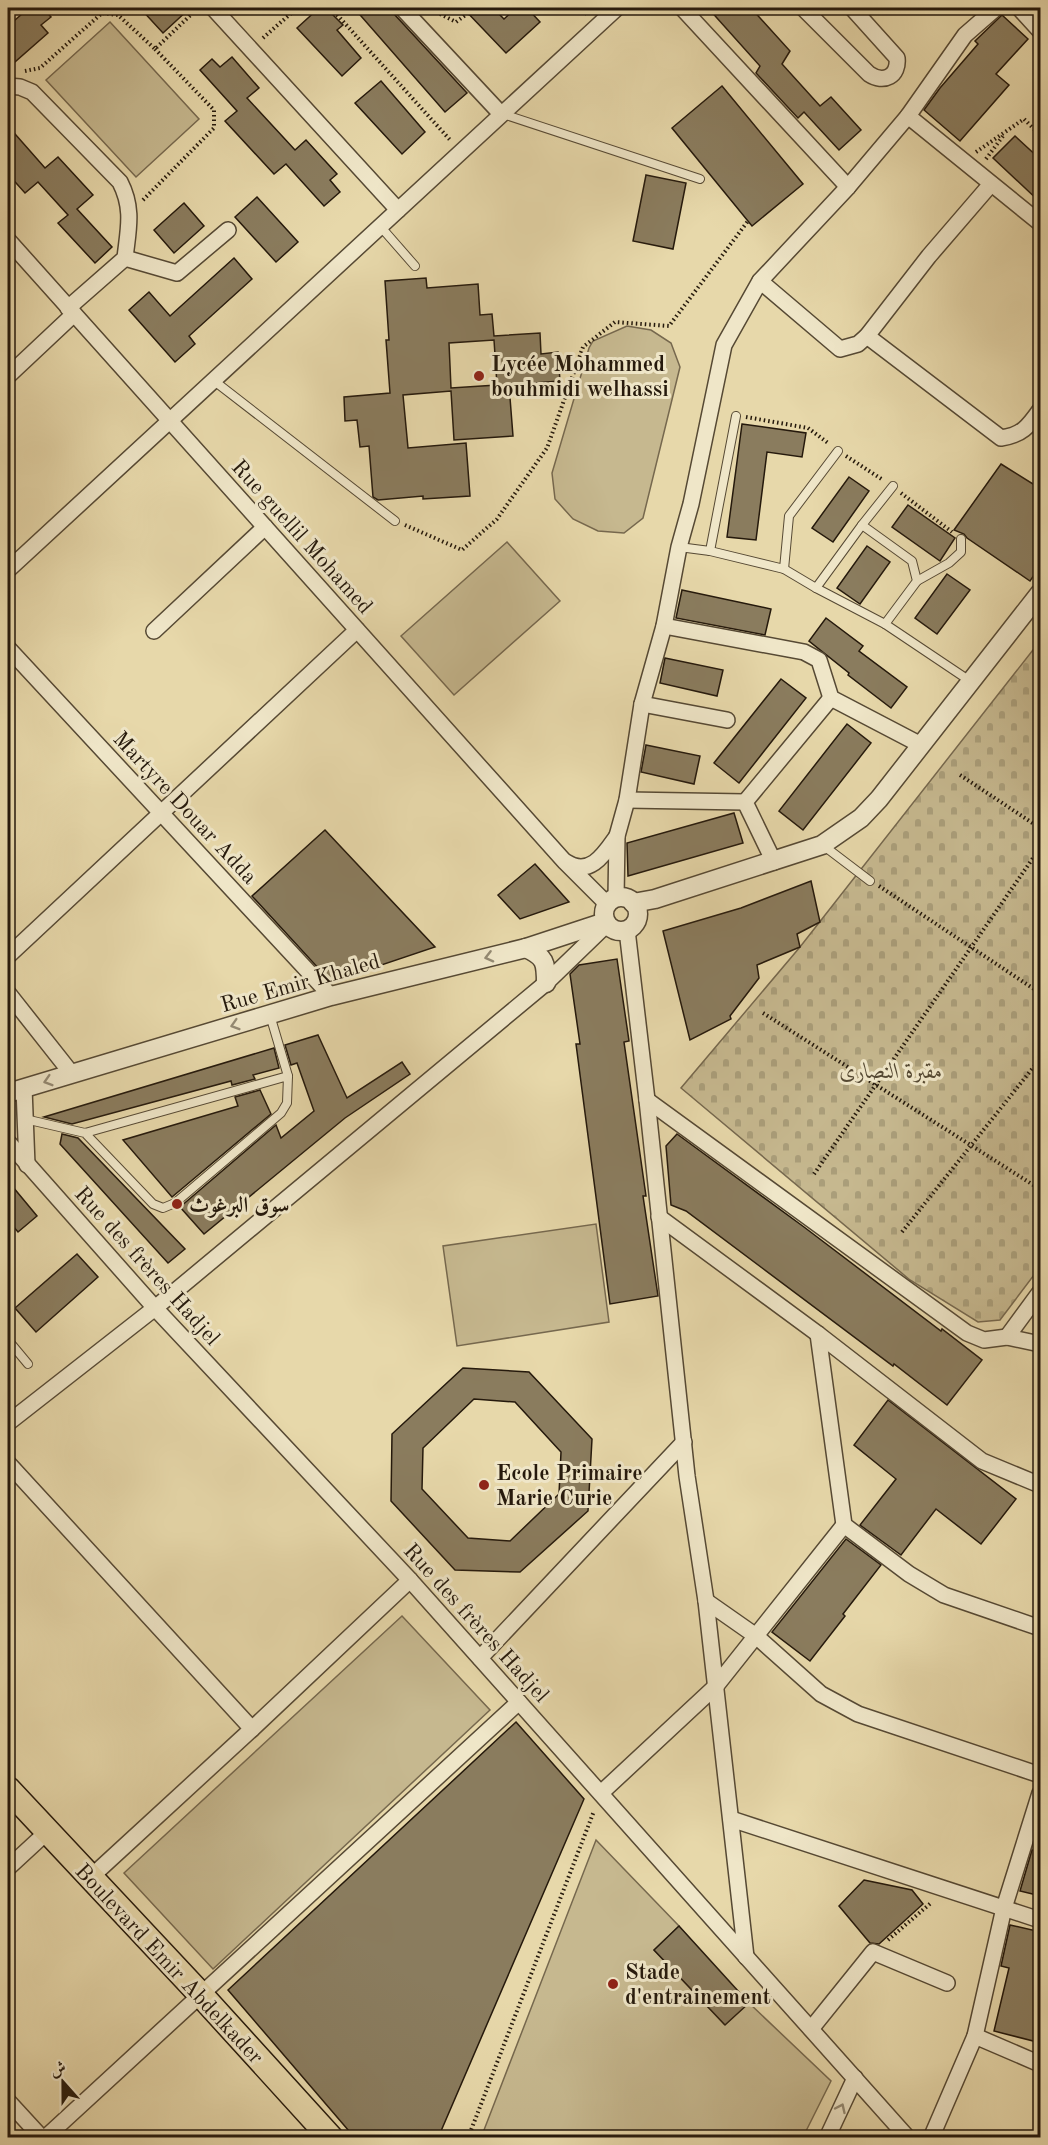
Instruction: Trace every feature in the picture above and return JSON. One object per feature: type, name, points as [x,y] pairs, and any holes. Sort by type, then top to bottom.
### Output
[{"type":"main road","name":"Boulevard Emir Abdelkader","points":[[8,1789],[331,2138]]},
{"type":"street","points":[[213,8],[398,210]]},
{"type":"street","points":[[402,8],[501,114]]},
{"type":"street","points":[[8,570],[617,8]]},
{"type":"street","points":[[682,8],[848,187]]},
{"type":"street","points":[[803,8],[875,79],[883,80],[890,77],[895,73],[898,65],[897,58],[852,8]]},
{"type":"street","points":[[8,1424],[155,1308],[546,983],[614,910],[636,908],[635,924],[627,930],[616,931],[614,910],[617,836],[627,800],[642,704],[664,626],[679,547],[691,504],[724,345],[760,281],[848,187],[908,116],[965,35],[996,8]]},
{"type":"street","points":[[1019,8],[1041,31]]},
{"type":"street","points":[[8,86],[21,87],[32,92],[120,182],[128,197],[130,214],[125,258],[8,376]]},
{"type":"street","points":[[908,116],[1041,223]]},
{"type":"street","points":[[760,281],[840,349],[858,344],[867,336],[929,256],[991,184]]},
{"type":"street","points":[[125,258],[177,273],[228,230]]},
{"type":"street","name":"Rue guellil Mohamed","points":[[8,240],[565,862],[614,910]]},
{"type":"street","points":[[867,336],[1001,438],[1015,436],[1028,426],[1041,410]]},
{"type":"street","points":[[154,631],[265,527]]},
{"type":"street","name":"Rue Emir Khaled","points":[[16,1090],[331,996],[526,948],[614,910],[774,862],[822,845],[861,818],[879,799],[1041,593]]},
{"type":"street","points":[[664,626],[804,652],[819,660],[831,698],[921,745]]},
{"type":"street","points":[[8,956],[357,630]]},
{"type":"street","name":"Martyre Douar Adda","points":[[8,648],[331,996]]},
{"type":"street","points":[[745,802],[831,698]]},
{"type":"street","points":[[642,704],[727,720]]},
{"type":"street","points":[[627,800],[745,802]]},
{"type":"street","points":[[745,802],[774,862]]},
{"type":"street","points":[[565,862],[571,865],[591,865],[600,860],[617,836]]},
{"type":"street","points":[[627,930],[687,1476],[706,1601],[746,1957]]},
{"type":"street","points":[[526,948],[540,955],[546,966],[546,983]]},
{"type":"street","points":[[8,993],[72,1074]]},
{"type":"street","points":[[16,1090],[24,1119],[27,1165]]},
{"type":"street","points":[[647,1100],[968,1333],[984,1340],[1007,1337],[1041,1344]]},
{"type":"street","name":"Rue des frères Hadjel","points":[[8,1142],[155,1308],[410,1580],[908,2138]]},
{"type":"street","points":[[659,1217],[818,1334],[982,1461],[1041,1485]]},
{"type":"street","points":[[1007,1337],[1041,1292]]},
{"type":"street","points":[[818,1334],[844,1525],[909,1574],[944,1595],[1041,1628]]},
{"type":"street","points":[[480,1658],[684,1442]]},
{"type":"street","points":[[8,1463],[252,1729]]},
{"type":"street","points":[[601,1793],[716,1686],[844,1525]]},
{"type":"street","points":[[91,1877],[410,1580]]},
{"type":"street","points":[[706,1601],[756,1636],[821,1694],[858,1714],[1041,1775]]},
{"type":"street","points":[[8,2101],[43,2138],[519,1702]]},
{"type":"street","points":[[931,2138],[975,2036],[1004,1908],[1041,1792]]},
{"type":"street","points":[[731,1819],[1041,1920]]},
{"type":"street","points":[[8,1868],[47,1832]]},
{"type":"street","points":[[811,2029],[873,1952],[947,1983]]},
{"type":"street","points":[[975,2036],[1041,2064]]},
{"type":"street","points":[[827,2138],[855,2078]]},
{"type":"lane","points":[[501,114],[700,179]]},
{"type":"lane","points":[[380,226],[414,266]]},
{"type":"lane","points":[[213,380],[395,521]]},
{"type":"lane","points":[[710,551],[736,416]]},
{"type":"lane","points":[[784,568],[789,516],[838,451]]},
{"type":"lane","points":[[816,588],[893,486]]},
{"type":"lane","points":[[862,525],[912,561],[917,581]]},
{"type":"lane","points":[[885,624],[917,581],[949,563],[961,552],[961,539]]},
{"type":"lane","points":[[679,547],[710,551],[784,568],[816,588],[885,624],[972,682]]},
{"type":"lane","points":[[822,845],[870,881]]},
{"type":"lane","points":[[85,1133],[153,1204],[163,1208],[175,1203],[281,1113],[287,1103],[288,1076],[270,1015]]},
{"type":"lane","points":[[24,1119],[85,1133],[288,1076]]},
{"type":"lane","points":[[8,1340],[28,1364]]},
{"type":"path","points":[[155,49],[199,8]]},
{"type":"path","points":[[251,49],[297,8]]},
{"type":"path","points":[[331,8],[461,152]]},
{"type":"path","points":[[428,8],[456,22],[475,8]]},
{"type":"path","points":[[18,72],[40,68],[102,13],[118,15],[155,49],[214,110],[214,128],[130,214]]},
{"type":"path","points":[[963,161],[1024,119],[1041,135]]},
{"type":"path","points":[[977,172],[1004,134]]},
{"type":"path","points":[[395,521],[462,550],[497,519],[547,448],[583,347],[615,322],[669,326],[748,221]]},
{"type":"path","points":[[736,416],[808,428],[838,451],[893,486],[961,539]]},
{"type":"path","points":[[960,775],[1041,828]]},
{"type":"path","points":[[814,1174],[1041,848]]},
{"type":"path","points":[[870,881],[1041,993]]},
{"type":"path","points":[[763,1013],[1038,1188]]},
{"type":"path","points":[[902,1232],[1041,1059]]},
{"type":"path","points":[[468,2138],[601,1793]]},
{"type":"path","points":[[873,1952],[947,1889]]},
{"type":"green space","points":[[110,22],[199,119],[136,177],[46,80]]},
{"type":"green space","points":[[627,326],[651,330],[671,343],[680,367],[643,518],[624,533],[598,531],[573,519],[555,499],[552,473],[589,348],[593,341]]},
{"type":"green space","points":[[507,542],[560,601],[454,695],[401,636]]},
{"type":"green space","name":"مقبرة النصارى","points":[[1040,641],[1040,1267],[1000,1320],[978,1322],[910,1280],[681,1088],[800,947]]},
{"type":"green space","points":[[596,1224],[609,1322],[457,1346],[443,1246]]},
{"type":"green space","points":[[402,1616],[490,1710],[213,1969],[124,1873]]},
{"type":"green space","name":"Stade d'entrainement","points":[[596,1840],[679,1926],[654,1950],[724,2024],[749,2003],[831,2081],[803,2137],[492,2138],[484,2130]]},
{"type":"building","points":[[29,8],[43,8],[51,17],[41,25],[48,33],[8,68],[8,26]]},
{"type":"building","points":[[140,8],[190,8],[163,33]]},
{"type":"building","points":[[319,8],[326,8],[343,25],[337,30],[361,58],[342,76],[297,28]]},
{"type":"building","points":[[354,8],[392,8],[395,15],[467,93],[445,112]]},
{"type":"building","points":[[463,8],[493,8],[504,19],[516,8],[527,8],[540,22],[506,53]]},
{"type":"building","points":[[708,8],[751,8],[790,51],[782,64],[820,106],[831,97],[861,130],[839,150],[804,112],[798,118],[756,73],[760,66]]},
{"type":"building","points":[[1002,15],[1028,39],[996,74],[1009,85],[960,141],[924,110],[978,44],[975,41]]},
{"type":"building","points":[[232,57],[259,88],[247,98],[295,150],[306,140],[337,174],[330,180],[340,192],[324,206],[286,164],[274,174],[225,121],[237,111],[200,70],[212,59],[220,67]]},
{"type":"building","points":[[381,81],[425,132],[402,154],[355,103]]},
{"type":"building","points":[[722,86],[803,184],[752,226],[672,128]]},
{"type":"building","points":[[8,126],[45,168],[58,157],[93,195],[77,209],[112,247],[95,263],[58,223],[68,215],[38,182],[25,193],[8,174]]},
{"type":"building","points":[[1015,136],[1041,160],[1041,203],[993,158]]},
{"type":"building","points":[[646,175],[686,183],[673,249],[633,241]]},
{"type":"building","points":[[257,197],[298,242],[276,262],[235,217]]},
{"type":"building","points":[[184,203],[204,226],[174,253],[154,230]]},
{"type":"building","points":[[234,258],[252,279],[189,336],[195,344],[175,362],[129,310],[149,292],[170,316]]},
{"type":"building","points":[[426,278],[427,288],[478,284],[480,315],[492,314],[494,336],[540,333],[541,354],[558,352],[560,381],[509,385],[513,436],[454,440],[451,391],[403,395],[408,448],[466,443],[470,496],[423,499],[423,496],[378,500],[373,497],[369,446],[360,447],[357,420],[345,421],[344,397],[390,393],[385,281]],"holes":[[[494,340],[497,385],[451,388],[449,343]]]},
{"type":"building","points":[[742,424],[806,433],[802,457],[767,452],[756,540],[727,537]]},
{"type":"building","points":[[1001,464],[1041,489],[1041,565],[1030,581],[964,534],[954,530]]},
{"type":"building","points":[[849,477],[869,491],[833,542],[812,528]]},
{"type":"building","points":[[908,505],[955,538],[940,561],[892,527]]},
{"type":"building","points":[[867,546],[890,562],[860,604],[837,588]]},
{"type":"building","points":[[947,574],[970,590],[937,634],[915,618]]},
{"type":"building","points":[[682,590],[771,609],[765,635],[676,618]]},
{"type":"building","points":[[826,618],[863,646],[859,651],[907,687],[891,708],[809,641]]},
{"type":"building","points":[[665,658],[723,670],[717,696],[660,683]]},
{"type":"building","points":[[781,679],[806,698],[739,783],[714,763]]},
{"type":"building","points":[[847,724],[871,743],[803,830],[779,811]]},
{"type":"building","points":[[646,745],[700,756],[694,784],[641,772]]},
{"type":"building","points":[[734,813],[743,843],[628,876],[627,843]]},
{"type":"building","points":[[325,830],[435,947],[331,982],[252,896]]},
{"type":"building","points":[[535,864],[569,902],[520,919],[498,895]]},
{"type":"building","points":[[811,881],[820,922],[797,934],[800,947],[757,965],[759,978],[730,1016],[731,1019],[690,1040],[663,931],[741,908]]},
{"type":"building","points":[[617,959],[629,1041],[624,1042],[658,1296],[610,1304],[576,1044],[580,1044],[570,974],[579,965]]},
{"type":"building","points":[[318,1035],[347,1098],[402,1062],[410,1074],[345,1118],[204,1234],[180,1207],[276,1125],[281,1138],[314,1111],[297,1063],[291,1065],[285,1045]]},
{"type":"building","points":[[274,1048],[279,1068],[253,1075],[255,1079],[232,1085],[231,1081],[72,1124],[44,1117]]},
{"type":"building","points":[[260,1090],[271,1114],[172,1197],[123,1140],[238,1106],[235,1097]]},
{"type":"building","points":[[62,1134],[78,1138],[185,1249],[168,1263],[60,1144]]},
{"type":"building","points":[[677,1134],[982,1360],[947,1405],[686,1211],[671,1205],[666,1146]]},
{"type":"building","points":[[8,1181],[37,1216],[18,1232],[8,1220]]},
{"type":"building","points":[[77,1254],[98,1277],[36,1332],[15,1308]]},
{"type":"building","points":[[463,1368],[529,1372],[592,1439],[588,1511],[520,1572],[455,1570],[391,1501],[392,1434]],"holes":[[[474,1399],[515,1402],[561,1452],[559,1494],[510,1541],[468,1538],[422,1489],[423,1448]]]},
{"type":"building","points":[[888,1400],[1016,1499],[981,1544],[936,1509],[901,1555],[860,1525],[896,1479],[854,1445]]},
{"type":"building","points":[[846,1539],[881,1565],[810,1661],[772,1632]]},
{"type":"building","points":[[516,1722],[584,1799],[438,2138],[355,2138],[228,1990]]},
{"type":"building","points":[[1032,1850],[1041,1852],[1041,1896],[1020,1891]]},
{"type":"building","points":[[864,1880],[912,1890],[923,1904],[879,1944],[870,1943],[839,1906]]},
{"type":"building","points":[[1010,1925],[1041,1932],[1041,2043],[994,2031],[1009,1968],[1001,1966]]},
{"type":"building","points":[[679,1926],[749,2003],[725,2025],[654,1950]]},
{"type":"place","name":"Lycée Mohammed bouhmidi welhassi","points":[[479,376]]},
{"type":"place","name":"سوق البرغوث","points":[[177,1204]]},
{"type":"place","name":"Ecole Primaire Marie Curie","points":[[484,1485]]},
{"type":"place","name":"Stade d'entrainement","points":[[613,1984]]}]
